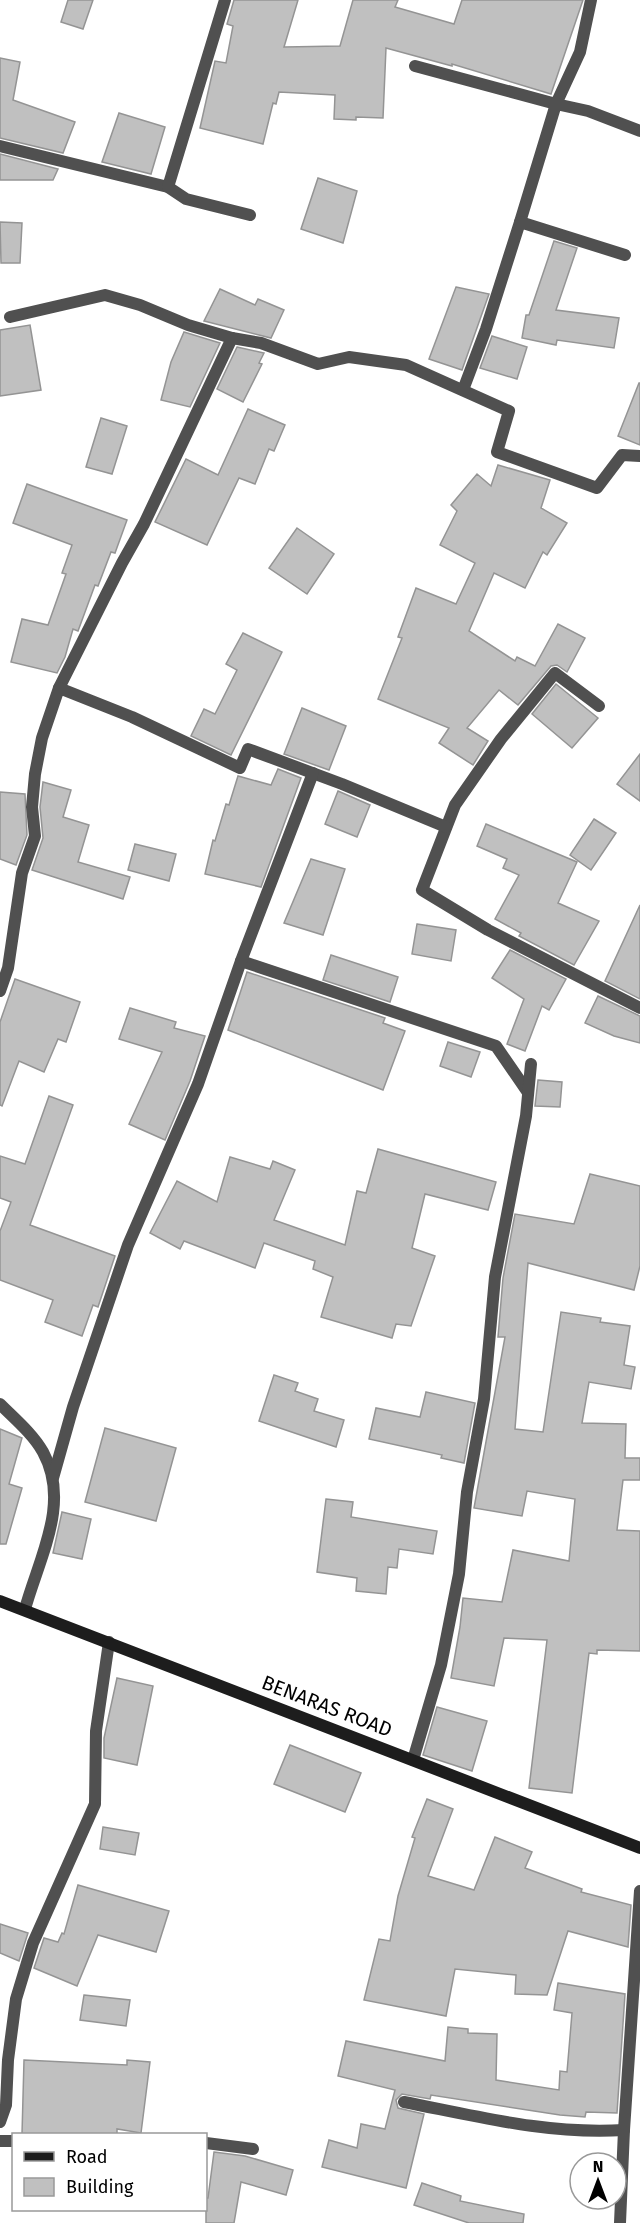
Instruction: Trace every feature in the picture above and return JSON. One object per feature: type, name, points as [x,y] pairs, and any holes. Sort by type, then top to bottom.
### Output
[{"type":"main road","name":"BENARAS ROAD","points":[[0,1601],[640,1848]]},
{"type":"street","points":[[168,187],[225,0]]},
{"type":"street","points":[[463,390],[489,320],[556,104],[580,52],[591,0]]},
{"type":"street","points":[[415,66],[588,111],[640,131]]},
{"type":"street","points":[[0,146],[168,187],[186,199],[250,215]]},
{"type":"street","points":[[520,222],[625,255]]},
{"type":"street","points":[[3,317],[105,295],[140,305],[188,325],[232,338],[261,343],[318,363],[349,357],[406,365],[509,411],[497,452],[561,477],[597,488],[622,455],[640,456]]},
{"type":"street","points":[[0,991],[8,968],[22,873],[35,836],[32,807],[42,738],[59,688],[149,514],[232,338]]},
{"type":"street","points":[[598,706],[555,673],[501,740],[455,805],[422,890],[541,958],[640,1008]]},
{"type":"street","points":[[59,688],[132,717],[240,768],[248,749],[446,827]]},
{"type":"street","points":[[53,1478],[73,1407],[128,1245],[198,1084],[241,961],[313,773]]},
{"type":"street","points":[[241,961],[496,1046],[527,1091]]},
{"type":"street","points":[[413,1760],[441,1665],[459,1574],[467,1492],[484,1399],[495,1277],[526,1116],[531,1064]]},
{"type":"street","points":[[0,1404],[43,1452],[53,1478],[56,1499],[51,1525],[25,1609]]},
{"type":"street","points":[[0,2122],[6,2105],[8,2060],[16,1999],[33,1942],[95,1804],[96,1731],[109,1642]]},
{"type":"street","points":[[620,2223],[640,1891]]},
{"type":"street","points":[[404,2102],[531,2126],[597,2132],[624,2130]]},
{"type":"street","points":[[207,2143],[253,2149]]},
{"type":"building","points":[[68,0],[93,0],[83,29],[61,22]]},
{"type":"building","points":[[234,0],[298,0],[284,47],[340,46],[353,0],[398,0],[395,7],[454,24],[462,0],[583,0],[551,94],[452,64],[452,66],[386,48],[383,118],[334,119],[335,95],[279,92],[276,104],[273,103],[263,144],[200,128],[215,61],[226,63],[233,26],[227,24]]},
{"type":"building","points":[[0,58],[20,62],[13,100],[75,122],[63,153],[0,138]]},
{"type":"building","points":[[119,113],[165,127],[151,174],[102,162]]},
{"type":"building","points":[[0,154],[58,169],[53,180],[0,180]]},
{"type":"building","points":[[318,178],[357,191],[343,243],[301,229]]},
{"type":"building","points":[[0,222],[22,223],[20,263],[1,263]]},
{"type":"building","points":[[554,241],[577,248],[556,310],[619,318],[614,348],[557,340],[556,345],[522,338],[526,315],[529,315]]},
{"type":"building","points":[[456,287],[489,294],[462,370],[429,359]]},
{"type":"building","points":[[220,289],[255,305],[258,299],[284,310],[271,338],[204,321]]},
{"type":"building","points":[[30,325],[41,390],[0,396],[0,330]]},
{"type":"building","points":[[184,332],[220,343],[190,407],[161,400],[171,362]]},
{"type":"building","points":[[492,336],[527,347],[517,379],[480,368]]},
{"type":"building","points":[[237,347],[264,353],[259,363],[262,364],[243,402],[217,389]]},
{"type":"building","points":[[640,383],[640,445],[618,436]]},
{"type":"building","points":[[248,409],[285,425],[274,451],[269,449],[255,484],[239,478],[207,545],[155,522],[186,459],[218,475]]},
{"type":"building","points":[[101,418],[127,426],[112,474],[86,467]]},
{"type":"building","points":[[498,465],[550,480],[541,508],[567,523],[547,555],[543,552],[525,588],[494,573],[469,631],[515,661],[517,657],[535,666],[558,624],[585,638],[567,672],[557,665],[551,666],[518,705],[499,690],[467,728],[488,741],[473,765],[439,743],[449,728],[378,699],[402,638],[398,637],[416,588],[456,604],[475,563],[440,545],[457,511],[451,505],[477,474],[491,486]]},
{"type":"building","points":[[27,484],[127,520],[115,553],[111,552],[98,586],[95,585],[78,631],[73,629],[65,657],[57,673],[11,662],[22,619],[48,625],[66,574],[62,573],[72,545],[13,523]]},
{"type":"building","points":[[297,528],[334,554],[307,594],[269,568]]},
{"type":"building","points":[[243,633],[282,652],[231,755],[191,736],[204,709],[215,714],[237,670],[226,664]]},
{"type":"building","points":[[556,684],[598,718],[572,748],[532,714]]},
{"type":"building","points":[[302,708],[346,726],[329,770],[284,754]]},
{"type":"building","points":[[640,754],[640,801],[617,784]]},
{"type":"building","points":[[278,769],[301,778],[261,887],[205,874],[213,840],[215,841],[226,804],[229,805],[238,776],[271,785]]},
{"type":"building","points":[[43,782],[71,790],[63,817],[89,825],[78,862],[130,877],[123,899],[32,870],[43,838],[40,807]]},
{"type":"building","points":[[338,791],[370,805],[357,837],[325,824]]},
{"type":"building","points":[[0,792],[25,794],[27,835],[16,865],[0,859]]},
{"type":"building","points":[[594,819],[616,833],[591,870],[570,855]]},
{"type":"building","points":[[486,824],[577,862],[558,903],[599,921],[574,965],[519,936],[521,933],[495,919],[519,875],[503,868],[507,859],[477,846]]},
{"type":"building","points":[[135,844],[176,854],[169,881],[128,870]]},
{"type":"building","points":[[311,859],[345,869],[323,935],[284,923]]},
{"type":"building","points":[[640,905],[640,999],[605,981]]},
{"type":"building","points":[[417,924],[456,930],[451,961],[412,954]]},
{"type":"building","points":[[510,950],[566,979],[549,1010],[542,1006],[525,1051],[507,1044],[524,999],[492,978]]},
{"type":"building","points":[[331,955],[398,977],[390,1002],[323,980]]},
{"type":"building","points":[[247,972],[385,1018],[383,1023],[405,1031],[383,1090],[228,1030]]},
{"type":"building","points":[[15,979],[80,1002],[66,1042],[58,1039],[44,1072],[19,1061],[2,1106],[0,1105],[0,1022]]},
{"type":"building","points":[[598,996],[640,1016],[640,1043],[614,1036],[585,1023]]},
{"type":"building","points":[[130,1008],[176,1022],[174,1028],[205,1036],[190,1081],[165,1140],[129,1124],[162,1052],[119,1039]]},
{"type":"building","points":[[448,1042],[480,1052],[471,1077],[440,1066]]},
{"type":"building","points":[[538,1080],[562,1082],[560,1107],[535,1106]]},
{"type":"building","points":[[49,1096],[73,1105],[30,1225],[115,1256],[98,1307],[93,1305],[82,1336],[45,1322],[53,1300],[0,1280],[0,1231],[11,1202],[0,1198],[0,1156],[25,1164]]},
{"type":"building","points":[[378,1149],[496,1182],[488,1210],[425,1194],[412,1248],[435,1256],[411,1326],[396,1324],[392,1338],[321,1317],[333,1277],[313,1269],[315,1261],[264,1243],[255,1268],[184,1241],[180,1249],[150,1233],[177,1181],[217,1202],[230,1157],[270,1169],[273,1161],[295,1170],[274,1220],[345,1245],[357,1191],[366,1193]]},
{"type":"building","points":[[590,1174],[640,1186],[640,1266],[634,1290],[528,1263],[515,1429],[543,1432],[561,1312],[601,1318],[600,1322],[630,1326],[624,1365],[635,1367],[631,1389],[589,1382],[582,1423],[626,1424],[625,1458],[640,1458],[640,1480],[623,1480],[617,1530],[640,1531],[640,1651],[597,1650],[597,1654],[589,1653],[572,1793],[529,1788],[547,1640],[504,1638],[494,1686],[451,1678],[463,1598],[502,1602],[513,1550],[569,1561],[575,1499],[527,1491],[522,1516],[474,1508],[505,1337],[498,1337],[503,1278],[515,1214],[574,1224]]},
{"type":"building","points":[[274,1375],[298,1383],[295,1391],[318,1399],[314,1411],[344,1420],[336,1447],[259,1421]]},
{"type":"building","points":[[426,1392],[475,1403],[464,1463],[441,1458],[442,1455],[369,1439],[376,1408],[420,1417]]},
{"type":"building","points":[[105,1428],[176,1448],[156,1521],[85,1502]]},
{"type":"building","points":[[0,1429],[22,1438],[9,1484],[22,1488],[6,1544],[0,1544]]},
{"type":"building","points":[[326,1499],[353,1502],[351,1517],[437,1531],[433,1554],[399,1549],[397,1568],[388,1567],[386,1594],[356,1591],[357,1578],[317,1572]]},
{"type":"building","points":[[62,1512],[91,1519],[82,1559],[53,1553]]},
{"type":"building","points":[[117,1678],[153,1686],[137,1765],[104,1758],[104,1738]]},
{"type":"building","points":[[437,1707],[487,1721],[472,1771],[423,1755]]},
{"type":"building","points":[[290,1745],[361,1773],[345,1812],[274,1784]]},
{"type":"building","points":[[427,1799],[453,1809],[428,1876],[474,1890],[495,1837],[532,1852],[525,1868],[582,1889],[581,1892],[631,1905],[628,1947],[568,1931],[547,1995],[515,1994],[516,1975],[455,1969],[446,2016],[364,2000],[379,1939],[390,1941],[398,1896],[415,1838],[412,1837]]},
{"type":"building","points":[[103,1827],[139,1833],[135,1855],[100,1849]]},
{"type":"building","points":[[78,1885],[169,1911],[156,1952],[98,1935],[77,1986],[34,1968],[44,1938],[58,1942],[62,1933],[64,1934]]},
{"type":"building","points":[[0,1924],[28,1933],[19,1961],[0,1953]]},
{"type":"building","points":[[558,1983],[625,1994],[617,2113],[586,2112],[585,2117],[560,2115],[431,2095],[430,2099],[402,2094],[396,2100],[398,2108],[424,2114],[406,2188],[322,2167],[329,2140],[357,2148],[361,2124],[385,2129],[395,2090],[338,2076],[346,2041],[445,2061],[448,2027],[468,2029],[468,2033],[497,2034],[496,2080],[559,2090],[560,2071],[567,2072],[572,2013],[554,2010]]},
{"type":"building","points":[[84,1995],[130,2000],[126,2026],[80,2020]]},
{"type":"building","points":[[24,2060],[127,2065],[127,2060],[150,2062],[141,2133],[117,2129],[117,2133],[22,2133]]},
{"type":"building","points":[[214,2152],[245,2156],[293,2170],[286,2195],[241,2182],[234,2223],[206,2223]]},
{"type":"building","points":[[422,2183],[461,2196],[460,2201],[524,2214],[523,2223],[469,2223],[414,2205]]}]
